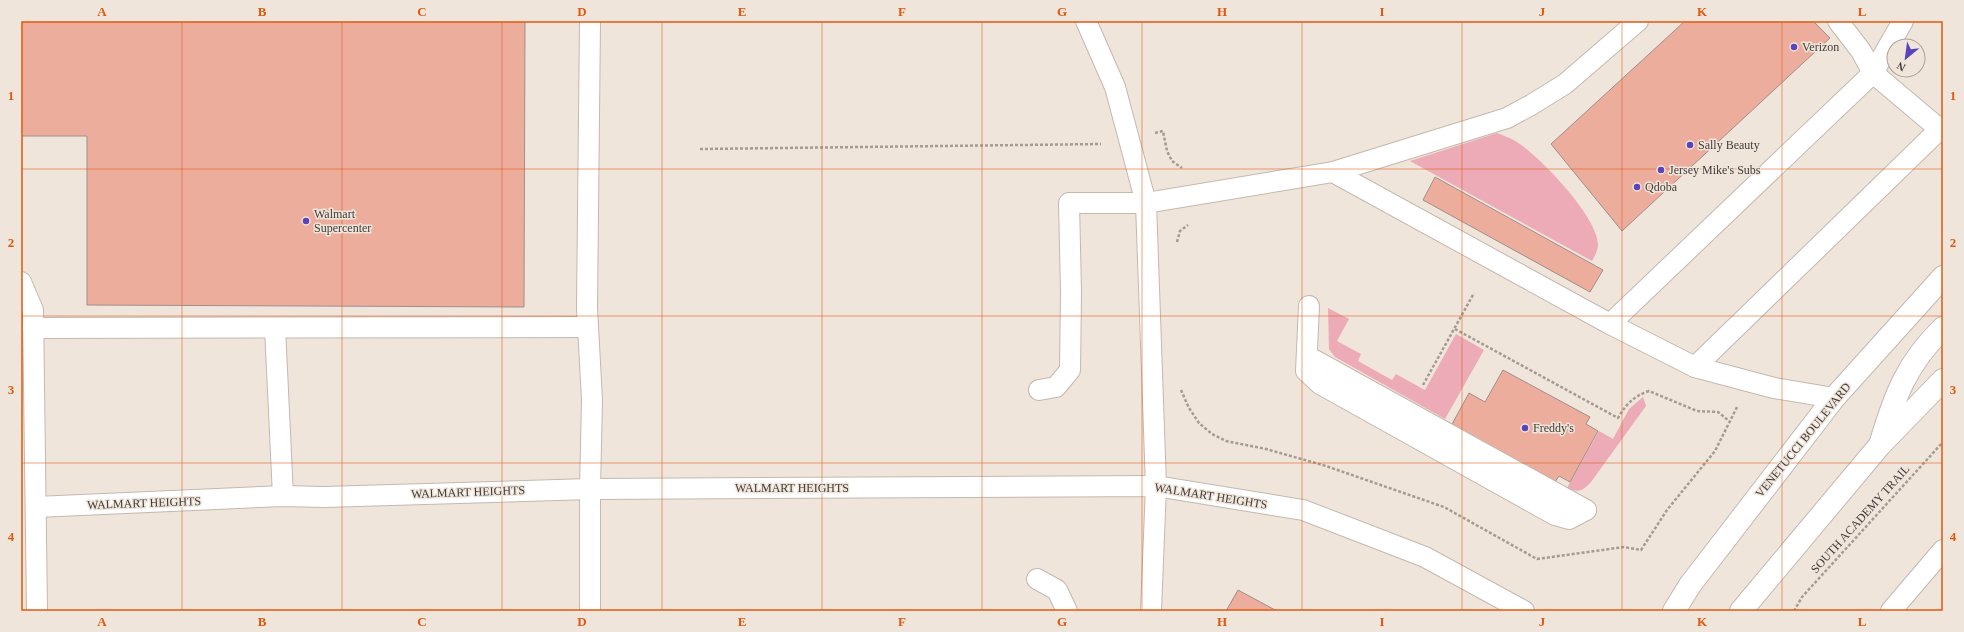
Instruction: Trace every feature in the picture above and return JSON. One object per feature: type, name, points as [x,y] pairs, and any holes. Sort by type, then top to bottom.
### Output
[{"type":"street","name":"VENETUCCI BOULEVARD","points":[[1674,611],[1695,578],[1834,398],[1943,277]]},
{"type":"street","points":[[1880,445],[1892,405],[1908,370],[1923,350],[1943,328]]},
{"type":"street","points":[[1741,611],[1880,445],[1943,380]]},
{"type":"lane","points":[[590,21],[588,327],[592,400],[590,611]]},
{"type":"lane","points":[[1086,21],[1115,87],[1146,203],[1156,486],[1151,611]]},
{"type":"lane","points":[[1039,390],[1056,387],[1070,370],[1072,292],[1069,202],[1146,203],[1333,172],[1507,118],[1532,105],[1565,84],[1638,21]]},
{"type":"lane","points":[[1695,367],[1942,129],[1874,73],[1861,50],[1838,21]]},
{"type":"lane","points":[[1610,324],[1874,73],[1903,21]]},
{"type":"lane","points":[[1333,172],[1610,324],[1695,367],[1774,388],[1834,398]]},
{"type":"lane","points":[[21,282],[33,310],[37,611]]},
{"type":"lane","points":[[1309,306],[1308,356],[1306,371],[1320,384],[1555,515],[1569,519],[1586,510]]},
{"type":"lane","points":[[33,328],[588,327]]},
{"type":"lane","points":[[275,328],[283,496]]},
{"type":"lane","name":"WALMART HEIGHTS","points":[[36,507],[283,496],[324,497],[590,489],[1156,486],[1303,510],[1425,557],[1524,611]]},
{"type":"lane","points":[[1891,611],[1943,550]]},
{"type":"lane","points":[[1037,579],[1057,590],[1067,611]]},
{"type":"path","points":[[700,149],[1105,144],[1163,131],[1167,151],[1172,161],[1182,167],[1195,222],[1180,231],[1177,241],[1177,249]]},
{"type":"path","points":[[1423,385],[1474,293]]},
{"type":"path","points":[[1455,328],[1618,418],[1624,406],[1637,395],[1649,391],[1697,411],[1718,412],[1729,421]]},
{"type":"path","points":[[1180,383],[1181,390],[1189,408],[1198,423],[1212,434],[1226,441],[1266,448],[1326,466],[1444,507],[1537,559],[1624,547],[1641,550],[1667,510],[1715,451],[1737,406]]},
{"type":"path","name":"SOUTH ACADEMY TRAIL","points":[[1794,611],[1802,597],[1943,442]]},
{"type":"shaded area","points":[[1497,133],[1515,141],[1539,160],[1578,203],[1595,232],[1598,244],[1592,261],[1410,161]]},
{"type":"shaded area","points":[[1328,308],[1349,319],[1337,341],[1361,354],[1358,361],[1392,380],[1396,374],[1425,390],[1456,334],[1484,350],[1445,419],[1335,357],[1329,349]]},
{"type":"shaded area","points":[[1643,397],[1646,406],[1591,482],[1577,491],[1567,488],[1599,431],[1613,439],[1629,409]]},
{"type":"building","name":"Walmart Supercenter","points":[[21,21],[525,21],[524,307],[87,305],[87,136],[21,136]]},
{"type":"building","points":[[1685,21],[1813,21],[1830,38],[1622,231],[1551,144]]},
{"type":"building","points":[[1435,177],[1603,270],[1590,292],[1423,200]]},
{"type":"building","name":"Freddy's","points":[[1503,370],[1590,417],[1586,424],[1598,431],[1570,482],[1559,476],[1555,482],[1451,426],[1469,393],[1485,402]]},
{"type":"building","points":[[1238,590],[1277,611],[1226,611]]},
{"type":"place","name":"Verizon","points":[[1794,47]]},
{"type":"place","name":"Sally Beauty","points":[[1690,145]]},
{"type":"place","name":"Jersey Mike's Subs","points":[[1661,170]]},
{"type":"place","name":"Qdoba","points":[[1637,187]]},
{"type":"place","name":"Walmart Supercenter","points":[[306,221]]},
{"type":"place","name":"Freddy's","points":[[1525,428]]}]
